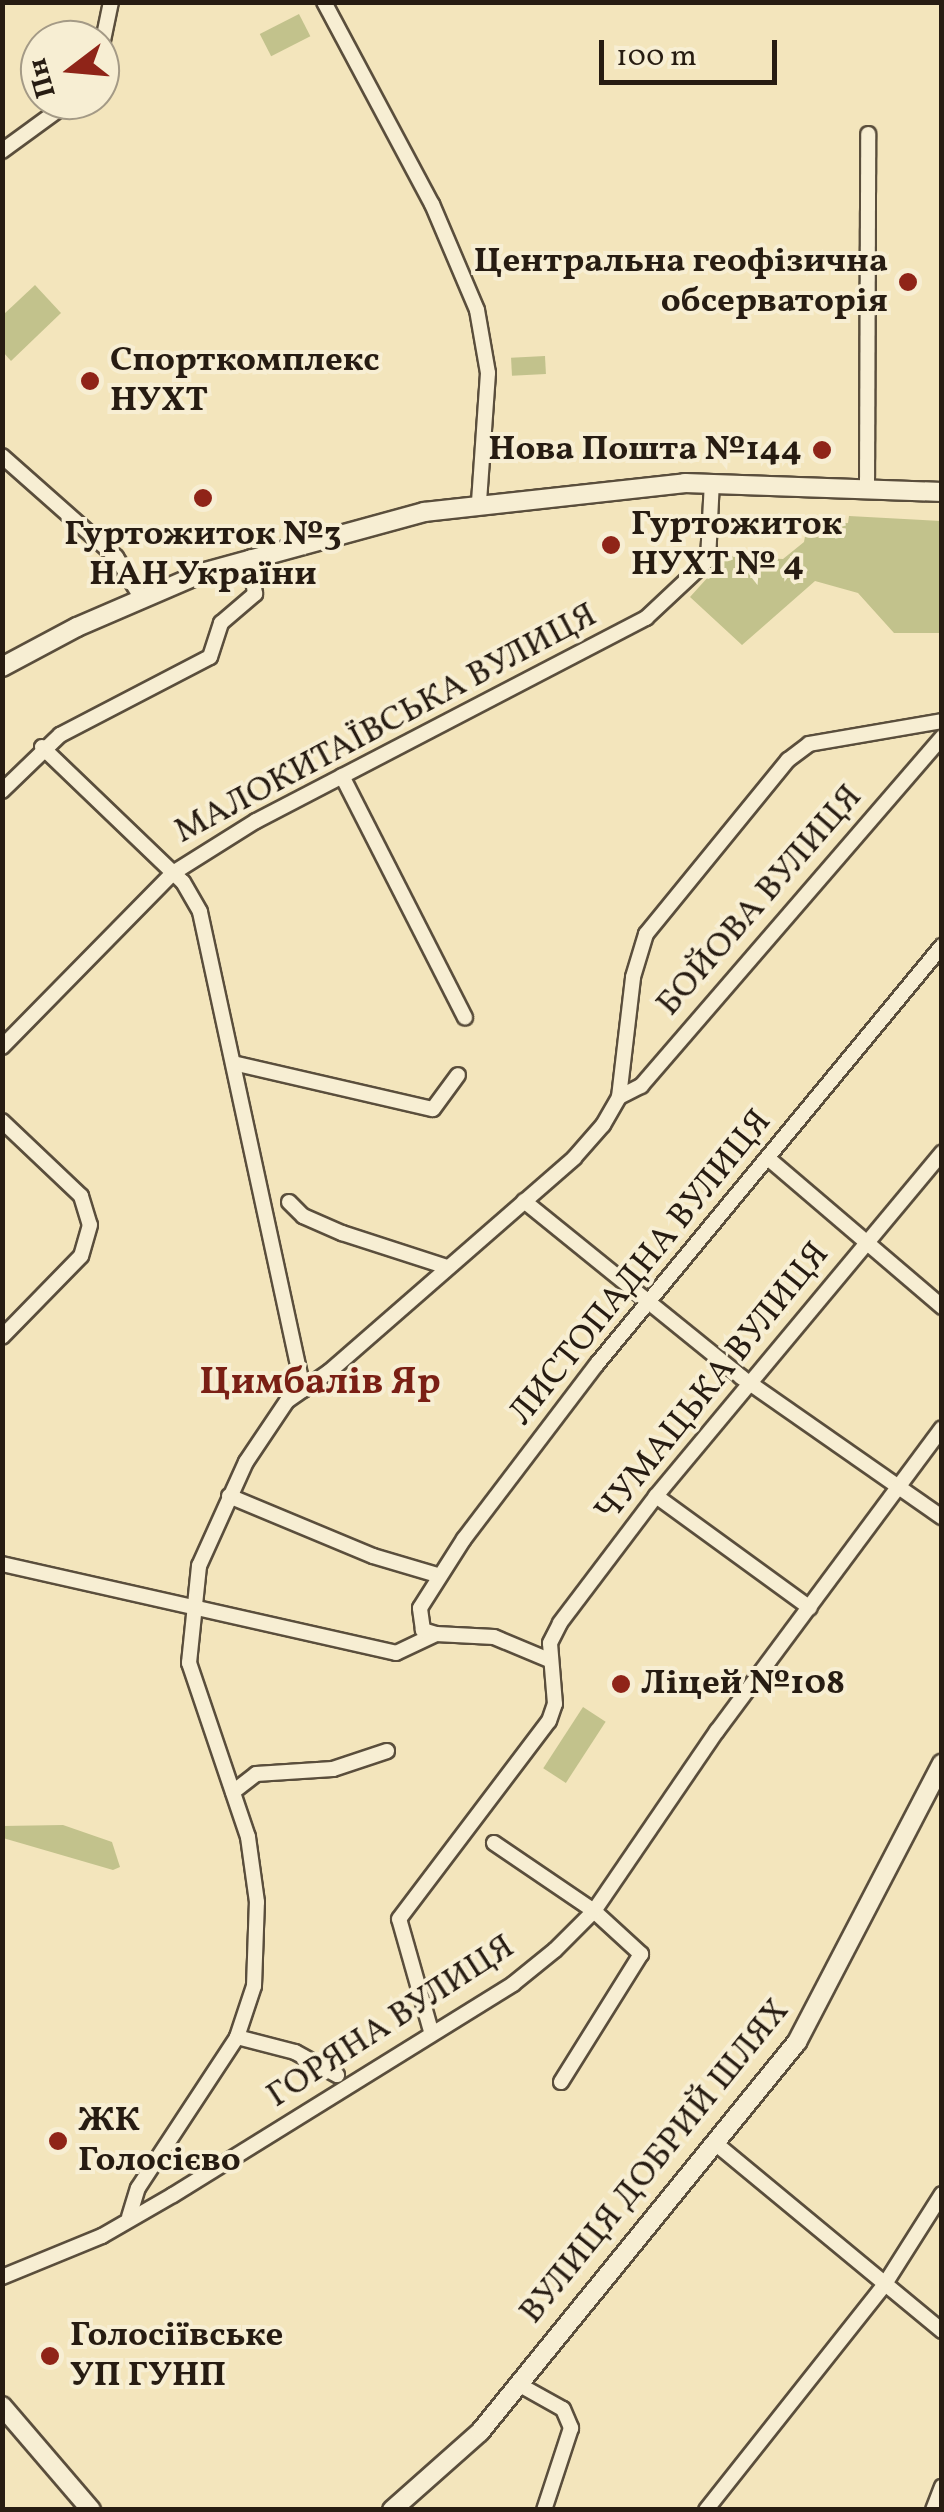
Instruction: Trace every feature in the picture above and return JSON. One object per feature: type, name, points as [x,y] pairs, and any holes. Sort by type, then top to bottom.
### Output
[{"type":"main road","points":[[2,668],[141,597],[250,557],[480,502],[712,482],[942,492]]},
{"type":"main road","name":"ВУЛИЦЯ ДОБРИЙ ШЛЯХ","points":[[392,2510],[469,2443],[817,2015],[942,1764]]},
{"type":"main road","points":[[2,2406],[91,2510]]},
{"type":"street","points":[[324,2],[432,204],[477,310],[488,374],[480,502]]},
{"type":"street","points":[[2,152],[45,120]]},
{"type":"street","points":[[866,489],[868,134]]},
{"type":"street","points":[[2,456],[116,557],[141,597]]},
{"type":"street","name":"МАЛОКИТАЇВСЬКА ВУЛИЦЯ","points":[[2,1047],[173,872],[342,776],[646,618],[708,560],[712,482]]},
{"type":"street","points":[[2,791],[42,747],[210,657],[221,622],[255,594],[250,557]]},
{"type":"street","points":[[129,2217],[138,2188],[237,2037],[258,1950],[248,1837],[189,1663],[191,1604],[229,1496],[266,1429],[303,1390],[574,1158],[618,1097],[633,977],[646,934],[788,760],[810,744],[942,721]]},
{"type":"street","name":"БОЙОВА ВУЛИЦЯ","points":[[618,1097],[641,1086],[942,737]]},
{"type":"street","points":[[42,747],[173,872],[210,935],[252,1178],[303,1390]]},
{"type":"street","points":[[342,776],[466,1017]]},
{"type":"street","name":"ЛИСТОПАДНА ВУЛИЦЯ","points":[[436,1634],[423,1630],[419,1618],[437,1575],[649,1302],[942,946]]},
{"type":"street","points":[[233,1062],[432,1109],[458,1076]]},
{"type":"street","points":[[2,1120],[81,1196],[90,1225],[81,1256],[2,1337]]},
{"type":"street","name":"ЧУМАЦЬКА ВУЛИЦЯ","points":[[549,1660],[560,1623],[656,1496],[942,1153]]},
{"type":"street","points":[[769,1159],[865,1246],[942,1307]]},
{"type":"street","points":[[524,1201],[751,1380],[942,1517]]},
{"type":"street","points":[[289,1202],[303,1216],[342,1233],[446,1268]]},
{"type":"street","name":"ГОРЯНА ВУЛИЦЯ","points":[[2,2277],[102,2236],[430,2031],[513,1984],[594,1910],[942,1428]]},
{"type":"street","points":[[229,1496],[373,1556],[437,1575]]},
{"type":"street","points":[[656,1496],[810,1608]]},
{"type":"street","points":[[2,1564],[115,1593],[191,1604],[396,1653],[436,1634],[494,1638],[549,1660],[555,1704],[549,1721],[399,1918],[430,2031]]},
{"type":"street","points":[[233,1792],[256,1774],[345,1767],[388,1751]]},
{"type":"street","points":[[494,1843],[594,1910],[641,1956],[561,2082]]},
{"type":"street","points":[[237,2037],[296,2052],[337,2075]]},
{"type":"street","points":[[714,2143],[883,2287],[942,2331]]},
{"type":"street","points":[[706,2510],[883,2287],[942,2194]]},
{"type":"street","points":[[518,2384],[563,2409],[571,2428],[544,2510]]},
{"type":"street","points":[[932,2510],[942,2487]]},
{"type":"green space","points":[[299,14],[310,36],[271,56],[260,34]]},
{"type":"green space","points":[[35,285],[61,313],[11,361],[3,352],[3,315]]},
{"type":"green space","points":[[545,356],[546,374],[512,376],[511,358]]},
{"type":"green space","points":[[849,516],[941,521],[941,633],[894,633],[858,593],[815,581],[742,645],[690,597],[727,556],[783,559],[804,542],[807,525],[848,523]]},
{"type":"green space","points":[[583,1707],[606,1722],[566,1783],[543,1768]]},
{"type":"green space","points":[[63,1825],[112,1842],[120,1867],[113,1870],[3,1838],[3,1826]]},
{"type":"place","name":"Центральна геофізична обсерваторія","points":[[908,282]]},
{"type":"place","name":"Спорткомплекс НУХТ","points":[[90,381]]},
{"type":"place","name":"Нова Пошта №144","points":[[822,450]]},
{"type":"place","name":"Гуртожиток №3 НАН України","points":[[203,498]]},
{"type":"place","name":"Гуртожиток НУХТ № 4","points":[[611,545]]},
{"type":"place","name":"Ліцей №108","points":[[621,1684]]},
{"type":"place","name":"ЖК Голосієво","points":[[58,2141]]},
{"type":"place","name":"Голосіївське УП ГУНП","points":[[50,2356]]},
{"type":"district","name":"Цимбалів Яр","points":[[320,1384]]}]
